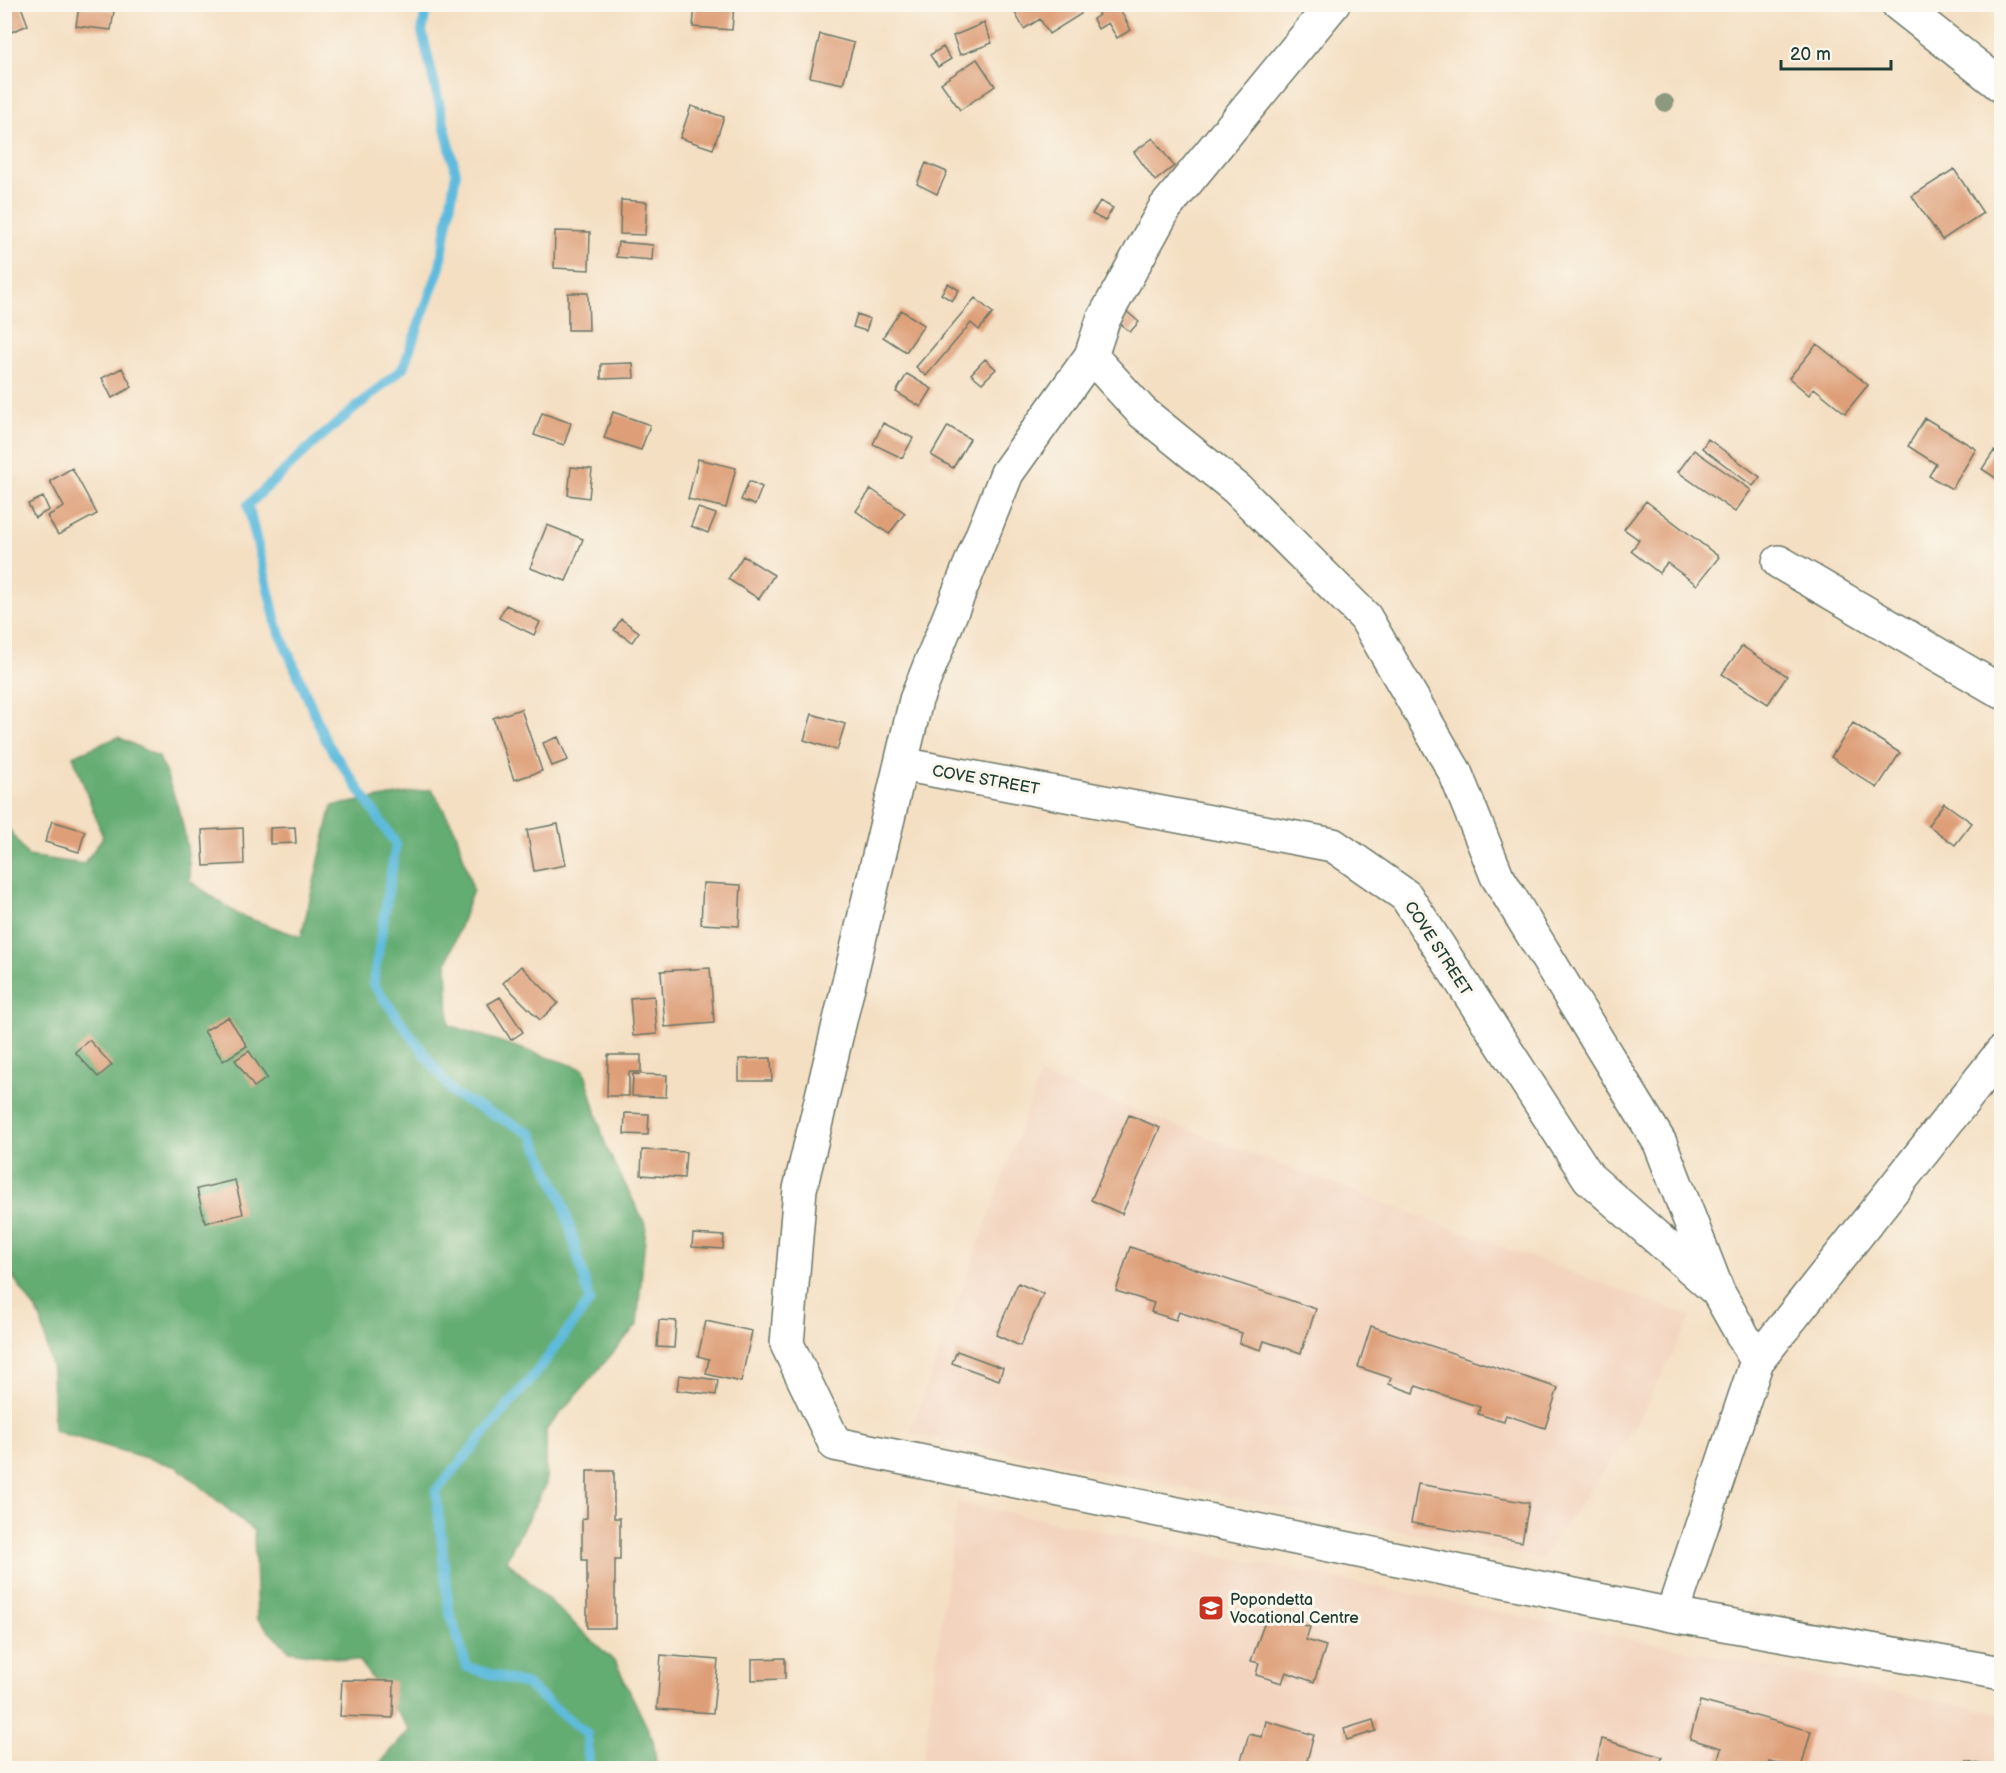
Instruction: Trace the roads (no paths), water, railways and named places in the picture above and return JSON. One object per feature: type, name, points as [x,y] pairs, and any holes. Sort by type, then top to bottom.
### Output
[{"type":"street","points":[[1333,4],[1165,208],[1103,320],[1090,356],[1007,473],[916,700],[800,1189],[787,1344],[835,1444],[1672,1615],[2001,1673]]},
{"type":"street","points":[[1898,4],[2001,86]]},
{"type":"street","points":[[1090,356],[1142,412],[1238,489],[1365,617],[1455,772],[1497,876],[1660,1143],[1718,1292],[1757,1361]]},
{"type":"street","points":[[1779,562],[2001,692]]},
{"type":"street","name":"COVE STREET","points":[[901,764],[1333,845],[1406,896],[1589,1178],[1718,1292]]},
{"type":"street","points":[[1672,1615],[1757,1361],[2001,1052]]},
{"type":"waterway","points":[[427,4],[422,32],[456,173],[440,267],[403,368],[315,442],[248,505],[277,626],[326,741],[396,844],[373,984],[455,1095],[532,1134],[562,1199],[590,1301],[535,1374],[436,1491],[449,1610],[467,1667],[527,1685],[587,1734],[589,1768]]},
{"type":"place","name":"Popondetta Vocational Centre","points":[[1211,1608]]}]
